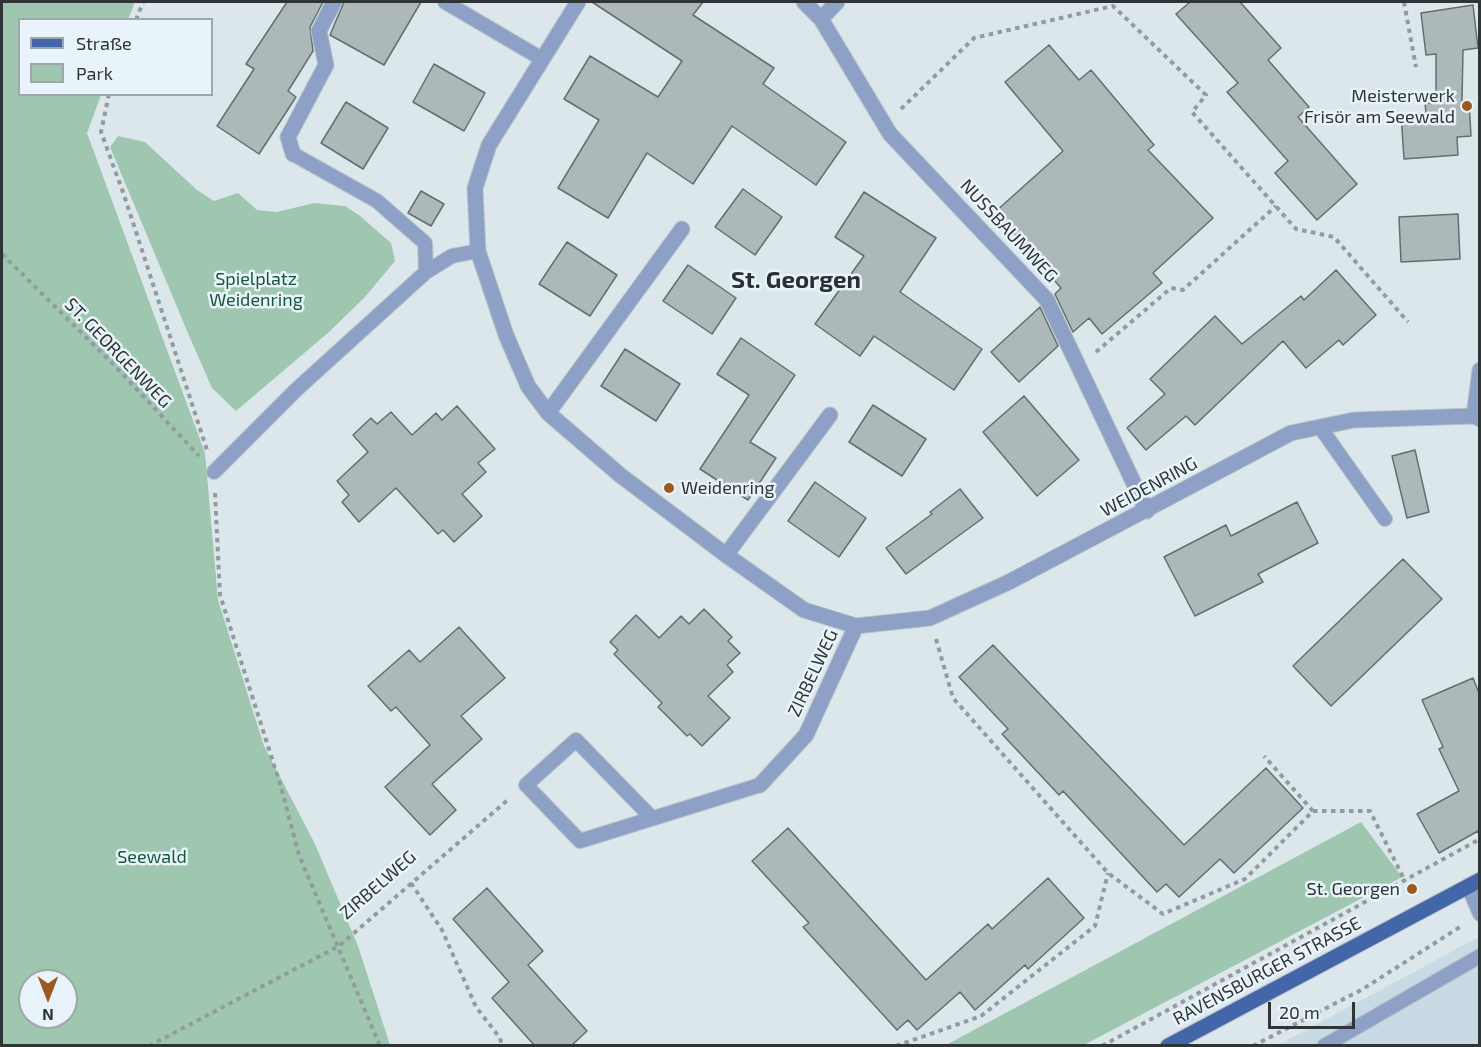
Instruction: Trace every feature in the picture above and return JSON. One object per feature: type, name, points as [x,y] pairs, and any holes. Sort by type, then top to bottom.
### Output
[{"type":"main road","name":"RAVENSBURGER STRASSE","points":[[1168,1046],[1474,884]]},
{"type":"street","points":[[294,154],[288,137],[326,65],[319,31],[334,2]]},
{"type":"street","name":"WEIDENRING","points":[[578,2],[489,145],[475,188],[478,251],[506,335],[528,386],[548,413],[620,476],[804,610],[856,626],[930,618],[1009,582],[1291,433],[1354,420],[1477,417]]},
{"type":"street","name":"NUSSBAUMWEG","points":[[804,2],[821,19],[890,134],[1047,300],[1147,511]]},
{"type":"street","points":[[821,19],[837,2]]},
{"type":"street","points":[[548,413],[682,229]]},
{"type":"street","points":[[1477,417],[1479,370]]},
{"type":"street","points":[[726,555],[830,415]]},
{"type":"street","name":"ZIRBELWEG","points":[[760,784],[806,735],[856,626]]},
{"type":"lane","points":[[445,2],[542,59]]},
{"type":"lane","points":[[294,154],[377,201],[425,243],[426,272]]},
{"type":"lane","points":[[214,472],[297,389],[426,272],[452,256],[478,251]]},
{"type":"lane","points":[[1320,427],[1385,519]]},
{"type":"lane","points":[[526,784],[576,740],[651,817]]},
{"type":"lane","name":"ZIRBELWEG","points":[[526,784],[580,841],[760,784]]},
{"type":"lane","points":[[1474,884],[1476,917]]},
{"type":"lane","points":[[1324,1046],[1479,956]]},
{"type":"path","points":[[137,18],[143,2]]},
{"type":"path","points":[[1404,2],[1416,67]]},
{"type":"path","points":[[885,124],[974,38],[1113,6],[1206,95],[1192,112],[1296,229],[1334,237],[1408,322]]},
{"type":"path","points":[[109,96],[101,132],[214,472],[220,595],[281,788],[299,855],[380,1046]]},
{"type":"path","points":[[1078,367],[1171,288],[1183,290],[1275,206]]},
{"type":"path","name":"ST. GEORGENWEG","points":[[2,254],[114,365],[214,472]]},
{"type":"path","points":[[930,618],[953,698],[1108,873],[1163,914],[1245,879],[1312,810],[1370,810],[1404,879]]},
{"type":"path","points":[[1264,756],[1312,810]]},
{"type":"path","name":"ZIRBELWEG","points":[[150,1046],[339,946],[526,784]]},
{"type":"path","points":[[1102,1046],[1479,839]]},
{"type":"path","points":[[896,1046],[981,1016],[1095,926],[1108,873]]},
{"type":"path","points":[[411,883],[442,930],[476,1007],[500,1038],[502,1046]]},
{"type":"path","points":[[1253,1046],[1363,989],[1476,917]]},
{"type":"shaded area","points":[[1479,937],[1479,1045],[1278,1045]]},
{"type":"green space","name":"Seewald","points":[[2,2],[135,2],[128,18],[18,18],[18,96],[101,96],[87,133],[205,453],[218,600],[264,746],[315,844],[358,946],[390,1045],[2,1045]]},
{"type":"green space","name":"Spielplatz Weidenring","points":[[118,136],[145,142],[197,190],[214,201],[238,193],[257,210],[277,212],[314,203],[345,206],[391,243],[395,261],[365,297],[329,332],[236,411],[212,388],[190,338],[110,147]]},
{"type":"green space","points":[[1361,822],[1402,877],[1084,1045],[946,1045]]},
{"type":"building","points":[[287,2],[323,2],[310,27],[313,51],[288,91],[296,97],[259,154],[217,126],[254,69],[246,64]]},
{"type":"building","points":[[344,2],[421,2],[384,65],[330,35]]},
{"type":"building","points":[[592,2],[703,2],[693,15],[774,68],[763,84],[846,142],[816,185],[732,126],[693,184],[647,153],[608,218],[558,188],[599,120],[564,99],[590,56],[658,97],[682,61]]},
{"type":"building","points":[[1190,2],[1240,2],[1281,48],[1268,60],[1309,107],[1298,117],[1357,184],[1317,220],[1275,173],[1288,161],[1227,92],[1238,83],[1176,14]]},
{"type":"building","points":[[1473,5],[1478,48],[1463,50],[1462,101],[1469,101],[1471,136],[1457,137],[1458,155],[1404,159],[1401,114],[1426,113],[1425,103],[1436,103],[1436,54],[1426,55],[1421,13]]},
{"type":"building","points":[[1049,45],[1079,80],[1091,70],[1154,145],[1148,150],[1213,218],[1153,273],[1162,283],[1102,334],[1089,318],[1073,332],[1055,294],[1061,288],[995,212],[1063,151],[1005,82]]},
{"type":"building","points":[[434,64],[485,93],[464,131],[413,102]]},
{"type":"building","points":[[346,102],[388,128],[363,169],[321,143]]},
{"type":"building","points":[[743,189],[782,217],[755,255],[715,227]]},
{"type":"building","points":[[421,191],[444,204],[431,226],[408,213]]},
{"type":"building","points":[[864,192],[936,238],[900,292],[982,349],[954,390],[874,336],[860,356],[815,324],[864,256],[835,237]]},
{"type":"building","points":[[1458,214],[1460,259],[1401,262],[1399,217]]},
{"type":"building","points":[[567,242],[617,275],[590,316],[539,284]]},
{"type":"building","points":[[688,265],[736,298],[712,334],[663,301]]},
{"type":"building","points":[[1336,270],[1376,315],[1343,345],[1339,340],[1306,368],[1283,341],[1195,425],[1186,416],[1146,450],[1127,428],[1165,394],[1150,379],[1215,316],[1242,344],[1301,296],[1304,300]]},
{"type":"building","points":[[1040,307],[1058,346],[1019,382],[991,352]]},
{"type":"building","points":[[741,338],[795,375],[750,442],[776,458],[748,500],[700,469],[749,395],[717,374]]},
{"type":"building","points":[[625,349],[680,384],[656,421],[601,386]]},
{"type":"building","points":[[1024,396],[1079,460],[1037,496],[983,432]]},
{"type":"building","points":[[873,405],[926,439],[902,476],[849,442]]},
{"type":"building","points":[[457,406],[495,449],[478,463],[486,472],[462,494],[482,516],[454,542],[443,530],[438,534],[396,488],[359,522],[342,502],[349,495],[337,481],[368,452],[353,435],[371,418],[377,424],[391,412],[412,435],[436,413],[442,420]]},
{"type":"building","points":[[1415,450],[1429,512],[1407,518],[1392,456]]},
{"type":"building","points":[[815,482],[866,518],[839,557],[788,521]]},
{"type":"building","points":[[960,489],[983,518],[906,574],[886,548],[932,514],[930,512]]},
{"type":"building","points":[[1297,502],[1318,543],[1258,574],[1263,582],[1195,616],[1164,557],[1226,525],[1231,536]]},
{"type":"building","points":[[1403,559],[1442,599],[1331,706],[1293,666]]},
{"type":"building","points":[[704,609],[732,637],[728,641],[740,653],[727,665],[733,672],[708,696],[730,718],[702,746],[690,734],[687,736],[658,707],[662,703],[614,654],[618,650],[610,642],[636,615],[659,638],[681,616],[689,624]]},
{"type":"building","points":[[459,627],[505,678],[461,716],[482,739],[432,784],[456,810],[430,835],[385,787],[430,745],[396,707],[391,711],[368,686],[409,650],[420,662]]},
{"type":"building","points":[[993,645],[1184,845],[1266,768],[1303,808],[1234,873],[1220,859],[1179,897],[1166,884],[1157,892],[1063,791],[1059,795],[1002,734],[1008,729],[959,677]]},
{"type":"building","points":[[1473,678],[1479,693],[1479,835],[1478,831],[1439,853],[1417,814],[1459,791],[1439,749],[1443,747],[1422,700]]},
{"type":"building","points":[[788,828],[926,980],[988,924],[992,929],[1048,878],[1084,918],[1028,969],[1025,965],[975,1010],[960,992],[917,1030],[908,1020],[897,1030],[803,927],[809,923],[752,861]]},
{"type":"building","points":[[487,888],[543,951],[528,965],[587,1031],[571,1046],[535,1046],[492,998],[509,982],[453,919]]},
{"type":"place","name":"Meisterwerk Frisör am Seewald","points":[[1467,106]]},
{"type":"place","name":"Weidenring","points":[[669,488]]},
{"type":"place","name":"St. Georgen","points":[[1412,889]]},
{"type":"district","name":"St. Georgen","points":[[796,280]]}]
